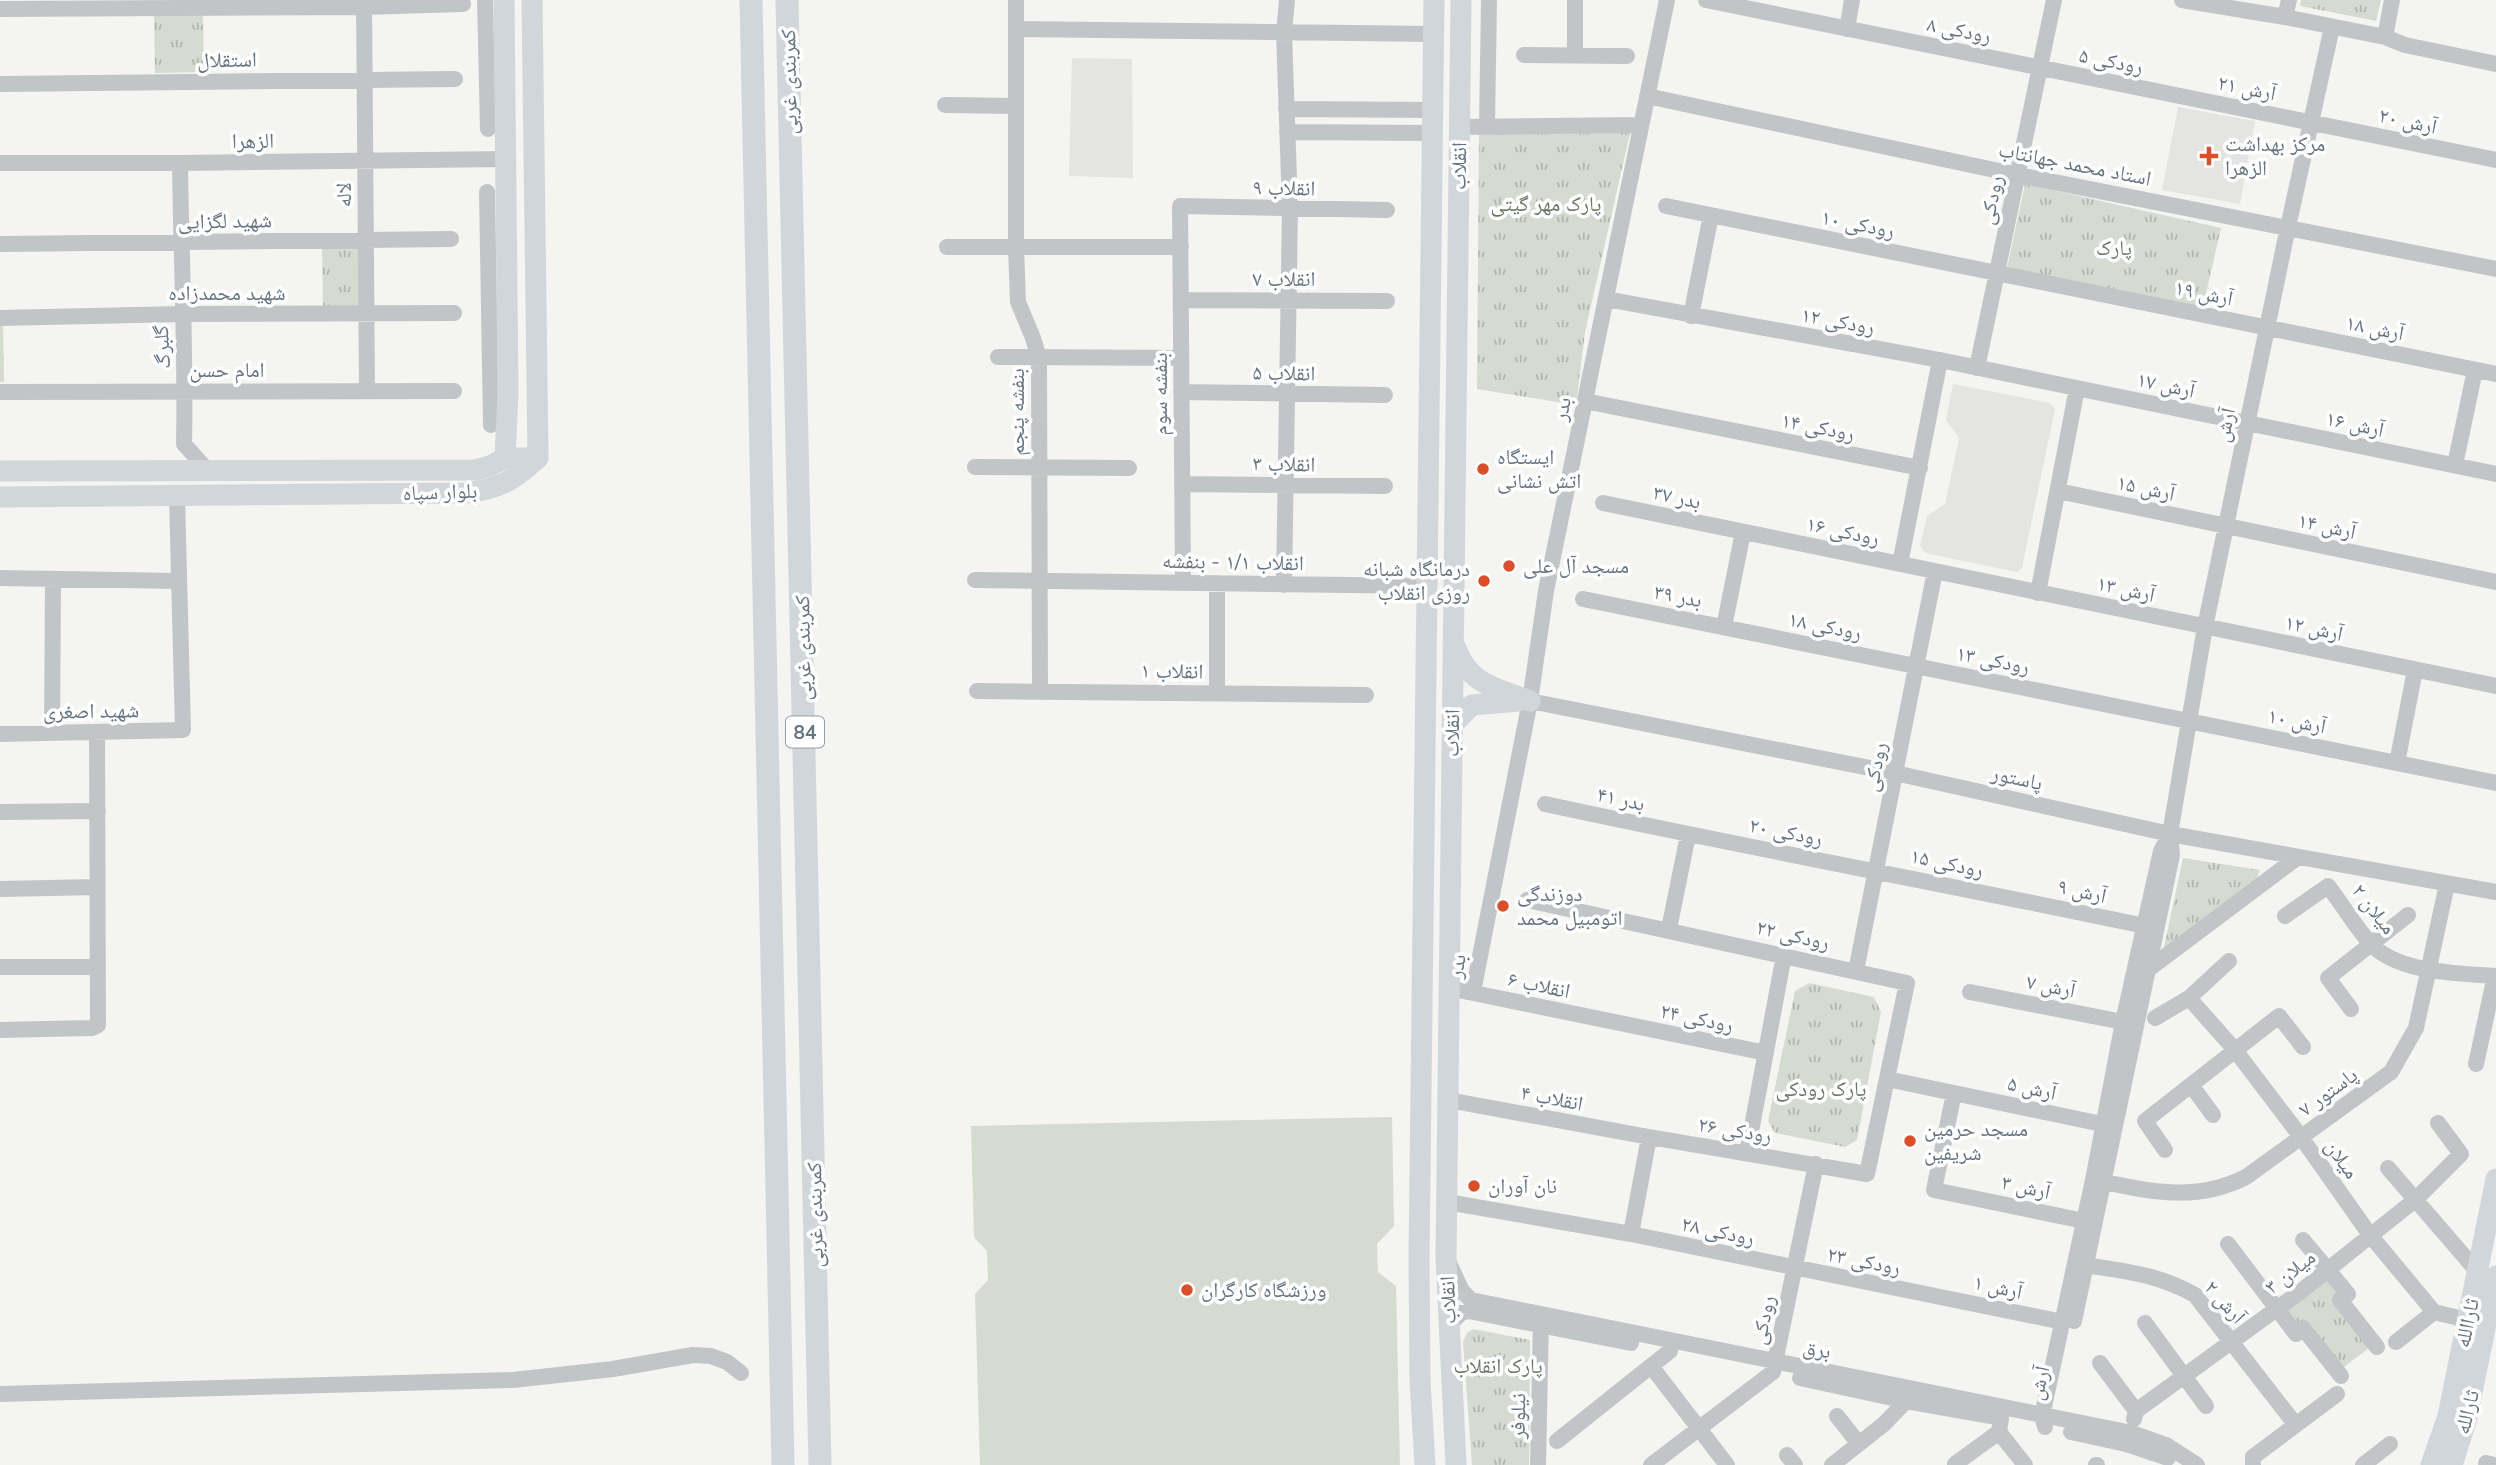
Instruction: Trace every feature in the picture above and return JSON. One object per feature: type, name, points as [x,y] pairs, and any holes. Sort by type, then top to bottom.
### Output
[{"type":"highway","name":"کمربندی غربی","points":[[751,0],[783,1465]]},
{"type":"highway","name":"کمربندی غربی","points":[[787,0],[820,1465]]},
{"type":"main road","points":[[504,0],[496,38],[506,159],[498,307],[505,457],[538,458],[532,0]]},
{"type":"main road","name":"انقلاب","points":[[1425,1465],[1420,1381],[1419,1258],[1434,0]]},
{"type":"main road","name":"انقلاب","points":[[1456,1465],[1446,1257],[1461,0]]},
{"type":"main road","name":"بلوار سپاه","points":[[0,471],[475,470],[490,466],[505,457]]},
{"type":"main road","name":"بلوار سپاه","points":[[0,498],[465,493],[492,490],[517,477],[538,458]]},
{"type":"main road","points":[[1453,642],[1461,664],[1476,679],[1530,701]]},
{"type":"main road","points":[[1452,724],[1472,705],[1530,701]]},
{"type":"main road","name":"ثاراالله","points":[[2431,1465],[2448,1416],[2467,1320],[2486,1274],[2496,1179]]},
{"type":"main road","name":"ثارالله","points":[[2452,1465],[2466,1421],[2486,1274]]},
{"type":"street","points":[[485,0],[496,38],[488,129]]},
{"type":"street","name":"بنفشه پنجم","points":[[1016,0],[1018,302],[1039,358],[1040,691]]},
{"type":"street","points":[[1284,585],[1290,209],[1284,32],[1287,0]]},
{"type":"street","points":[[1487,127],[1489,0]]},
{"type":"street","points":[[1575,0],[1575,55]]},
{"type":"street","name":"بدر","points":[[1473,992],[1530,701],[1546,591],[1667,0]]},
{"type":"street","name":"رودکی ۸","points":[[1706,0],[2040,68]]},
{"type":"street","points":[[1847,29],[1852,0]]},
{"type":"street","name":"رودکی","points":[[1978,368],[2054,0]]},
{"type":"street","points":[[2285,17],[2288,0]]},
{"type":"street","points":[[2385,37],[2392,0]]},
{"type":"street","points":[[2185,1],[2385,37],[2405,45],[2496,64]]},
{"type":"street","name":"لاله","points":[[364,4],[367,390]]},
{"type":"street","points":[[0,9],[463,4]]},
{"type":"street","name":"آرش","points":[[2047,1420],[2099,1181],[2150,968],[2172,855],[2170,834],[2205,627],[2332,27]]},
{"type":"street","points":[[1016,29],[1433,34]]},
{"type":"street","points":[[1524,55],[1627,56]]},
{"type":"street","name":"رودکی ۵","points":[[2040,68],[2174,95]]},
{"type":"street","name":"استقلال","points":[[0,84],[455,79]]},
{"type":"street","name":"آرش ۲۱","points":[[2174,95],[2312,122]]},
{"type":"street","name":"استاد محمد جهانتاب","points":[[1647,96],[2018,175],[2496,269]]},
{"type":"street","points":[[945,105],[1016,106]]},
{"type":"street","points":[[1286,109],[1432,110]]},
{"type":"street","name":"آرش ۲۰","points":[[2312,122],[2496,160]]},
{"type":"street","points":[[1459,127],[1642,125]]},
{"type":"street","points":[[1287,132],[1432,133]]},
{"type":"street","name":"الزهرا","points":[[0,163],[506,159]]},
{"type":"street","name":"گلبرگ","points":[[180,163],[184,444]]},
{"type":"street","points":[[487,191],[498,307],[491,425]]},
{"type":"street","name":"انقلاب ۹","points":[[1180,206],[1387,210]]},
{"type":"street","name":"بنفشه سوم","points":[[1180,206],[1183,582]]},
{"type":"street","name":"رودکی ۱۰","points":[[1666,206],[2132,300]]},
{"type":"street","points":[[1692,316],[1711,215]]},
{"type":"street","name":"شهید لگزایی","points":[[0,244],[451,239]]},
{"type":"street","points":[[947,247],[1181,247]]},
{"type":"street","name":"رودکی ۱۲","points":[[1606,299],[1978,368]]},
{"type":"street","name":"انقلاب ۷","points":[[1181,300],[1387,301]]},
{"type":"street","name":"آرش ۱۹","points":[[2132,300],[2267,328]]},
{"type":"street","name":"شهید محمدزاده","points":[[0,318],[454,313]]},
{"type":"street","name":"آرش ۱۸","points":[[2267,328],[2496,374]]},
{"type":"street","points":[[998,357],[1181,358]]},
{"type":"street","points":[[1900,564],[1940,360]]},
{"type":"street","name":"آرش ۱۷","points":[[1978,368],[2247,423]]},
{"type":"street","points":[[2455,465],[2475,370]]},
{"type":"street","points":[[2038,593],[2077,388]]},
{"type":"street","name":"امام حسن","points":[[0,392],[454,391]]},
{"type":"street","name":"انقلاب ۵","points":[[1181,392],[1385,395]]},
{"type":"street","name":"رودکی ۱۴","points":[[1585,401],[1920,468]]},
{"type":"street","name":"آرش ۱۶","points":[[2247,423],[2496,474]]},
{"type":"street","points":[[164,471],[184,444],[208,471]]},
{"type":"street","points":[[975,467],[1129,468]]},
{"type":"street","name":"انقلاب ۳","points":[[1182,484],[1385,486]]},
{"type":"street","name":"آرش ۱۵","points":[[2057,491],[2226,526]]},
{"type":"street","points":[[0,578],[179,581],[177,496]]},
{"type":"street","name":"بدر ۳۷","points":[[1603,503],[1743,532]]},
{"type":"street","name":"آرش ۱۴","points":[[2226,526],[2496,582]]},
{"type":"street","points":[[1724,627],[1743,532]]},
{"type":"street","name":"رودکی ۱۶","points":[[1743,532],[2038,593]]},
{"type":"street","name":"رودکی","points":[[1856,971],[1935,571]]},
{"type":"street","points":[[52,733],[53,579]]},
{"type":"street","name":"انقلاب ۱/۱ - بنفشه","points":[[975,580],[1427,586]]},
{"type":"street","name":"شهید اصغری","points":[[0,734],[183,730],[179,581]]},
{"type":"street","points":[[1217,583],[1217,693]]},
{"type":"street","name":"آرش ۱۳","points":[[2038,593],[2205,627]]},
{"type":"street","name":"بدر ۳۹","points":[[1583,599],[1724,627]]},
{"type":"street","name":"رودکی ۱۸","points":[[1724,627],[1917,666]]},
{"type":"street","name":"آرش ۱۲","points":[[2205,627],[2496,686]]},
{"type":"street","name":"رودکی ۱۳","points":[[1917,666],[2189,721]]},
{"type":"street","points":[[2397,763],[2415,670]]},
{"type":"street","name":"انقلاب ۱","points":[[977,691],[1366,695]]},
{"type":"street","name":"پاستور","points":[[1530,701],[1895,773],[2170,834],[2496,892]]},
{"type":"street","name":"آرش ۱۰","points":[[2189,721],[2496,783]]},
{"type":"street","points":[[0,1030],[92,1028],[98,1025],[97,732]]},
{"type":"street","name":"بدر ۴۱","points":[[1545,804],[1688,835]]},
{"type":"street","points":[[0,812],[98,811]]},
{"type":"street","name":"آرش","points":[[2047,1420],[2063,1322],[2081,1264],[2084,1221],[2099,1181],[2102,1124],[2123,1022],[2161,850],[2170,834]]},
{"type":"street","points":[[1669,929],[1688,835]]},
{"type":"street","name":"رودکی ۲۰","points":[[1688,835],[1876,870]]},
{"type":"street","points":[[2150,968],[2298,857]]},
{"type":"street","name":"رودکی ۱۵","points":[[1876,870],[2010,898]]},
{"type":"street","name":"پاستور ۷","points":[[2099,1181],[2177,1193],[2215,1190],[2246,1177],[2391,1072],[2416,1028],[2447,884]]},
{"type":"street","name":"میلان ۲","points":[[2285,916],[2328,886],[2371,944],[2384,955],[2428,970],[2495,976]]},
{"type":"street","points":[[0,889],[97,887]]},
{"type":"street","name":"آرش ۹","points":[[2010,898],[2145,926]]},
{"type":"street","name":"رودکی ۲۲","points":[[1527,900],[1907,983],[1887,1079]]},
{"type":"street","points":[[2351,1009],[2328,978],[2408,915]]},
{"type":"street","points":[[1747,1153],[1784,955]]},
{"type":"street","points":[[2155,1018],[2189,998],[2229,961]]},
{"type":"street","points":[[0,967],[98,967]]},
{"type":"street","points":[[2476,1064],[2495,976]]},
{"type":"street","name":"انقلاب ۶","points":[[1449,988],[1619,1023]]},
{"type":"street","name":"آرش ۷","points":[[1970,992],[2123,1022]]},
{"type":"street","name":"میلان","points":[[2189,998],[2235,1050],[2370,1235],[2434,1312]]},
{"type":"street","points":[[2165,1150],[2145,1121],[2279,1016],[2303,1047]]},
{"type":"street","name":"رودکی ۲۴","points":[[1619,1023],[1766,1053]]},
{"type":"street","name":"آرش ۵","points":[[1887,1079],[2102,1124]]},
{"type":"street","name":"رودکی ۲۶","points":[[1649,1137],[1867,1174],[1887,1079]]},
{"type":"street","points":[[2191,1085],[2213,1115]]},
{"type":"street","name":"آرش ۳","points":[[1954,1093],[1934,1190],[2084,1221]]},
{"type":"street","name":"انقلاب ۴","points":[[1448,1100],[1649,1137]]},
{"type":"street","name":"میلان ۳","points":[[2136,1411],[2276,1310],[2415,1200],[2461,1154],[2438,1123]]},
{"type":"street","points":[[1631,1234],[1649,1137]]},
{"type":"street","name":"رودکی","points":[[1774,1367],[1816,1164]]},
{"type":"street","points":[[2388,1168],[2486,1274]]},
{"type":"street","name":"رودکی ۲۸","points":[[1447,1202],[1631,1234],[1795,1269]]},
{"type":"street","points":[[2303,1240],[2348,1294],[2340,1300],[2377,1347]]},
{"type":"street","points":[[2228,1244],[2296,1334],[2303,1328],[2341,1376]]},
{"type":"street","name":"برق","points":[[1446,1257],[1462,1291],[1472,1300],[1540,1320],[1670,1351],[1774,1367],[2000,1425],[2047,1420],[2162,1455],[2180,1465]]},
{"type":"street","name":"آرش ۲","points":[[2081,1264],[2143,1274],[2172,1282],[2195,1295],[2295,1424]]},
{"type":"street","name":"رودکی ۲۳","points":[[1795,1269],[1924,1294]]},
{"type":"street","name":"آرش ۱","points":[[1924,1294],[2063,1322]]},
{"type":"street","name":"برق","points":[[1448,1325],[1461,1313],[1469,1311],[1540,1320],[2047,1420],[2132,1433],[2166,1445],[2197,1465]]},
{"type":"street","points":[[2396,1342],[2434,1312],[2467,1320]]},
{"type":"street","name":"نیلوفر","points":[[1538,1465],[1540,1320]]},
{"type":"street","points":[[2145,1323],[2206,1406]]},
{"type":"street","points":[[1557,1441],[1670,1351]]},
{"type":"street","points":[[0,1394],[513,1380],[613,1369],[693,1355],[711,1356],[727,1362],[741,1373]]},
{"type":"street","points":[[2100,1363],[2136,1411],[2132,1433]]},
{"type":"street","points":[[1651,1366],[1727,1465]]},
{"type":"street","points":[[1651,1465],[1774,1367]]},
{"type":"street","points":[[2253,1465],[2253,1457],[2337,1394]]},
{"type":"street","points":[[1832,1465],[1884,1424],[1906,1401]]},
{"type":"street","points":[[1837,1416],[1859,1444]]},
{"type":"street","points":[[1955,1464],[2000,1425],[2025,1465]]},
{"type":"street","points":[[2363,1465],[2390,1444]]},
{"type":"shaded area","points":[[1072,58],[1132,59],[1133,178],[1069,176]]},
{"type":"shaded area","name":"مرکز بهداشت الزهرا","points":[[2178,107],[2255,121],[2240,204],[2162,190]]},
{"type":"shaded area","points":[[1953,384],[2050,403],[2055,409],[2022,568],[2017,572],[1925,553],[1920,546],[1927,516],[1945,504],[1959,438],[1946,420]]},
{"type":"green space","points":[[2301,0],[2381,0],[2376,21],[2300,6]]},
{"type":"green space","points":[[203,15],[204,72],[155,73],[154,16]]},
{"type":"green space","name":"پارک مهر گیتی","points":[[1630,133],[1585,332],[1576,405],[1477,389],[1479,134]]},
{"type":"green space","name":"پارک","points":[[2025,184],[2221,228],[2202,311],[2007,268]]},
{"type":"green space","points":[[322,247],[363,247],[364,308],[323,308]]},
{"type":"green space","points":[[0,321],[3,321],[4,382],[0,382]]},
{"type":"green space","points":[[2183,858],[2260,870],[2253,889],[2167,952],[2164,947]]},
{"type":"green space","name":"پارک رودکی","points":[[1809,983],[1874,997],[1881,1012],[1857,1140],[1845,1147],[1775,1133],[1768,1121],[1795,991]]},
{"type":"green space","name":"ورزشگاه کارگران","points":[[1392,1117],[1394,1226],[1377,1244],[1378,1272],[1396,1286],[1400,1465],[980,1465],[975,1294],[988,1280],[987,1251],[974,1237],[971,1126]]},
{"type":"green space","points":[[2328,1276],[2369,1348],[2340,1370],[2297,1326],[2285,1309]]},
{"type":"green space","name":"پارک انقلاب","points":[[1473,1329],[1530,1340],[1529,1465],[1472,1465],[1463,1342],[1467,1333]]},
{"type":"place","name":"مرکز بهداشت الزهرا","points":[[2209,156]]},
{"type":"place","name":"ایستگاه اتش نشانی","points":[[1483,469]]},
{"type":"place","name":"مسجد آل علی","points":[[1509,566]]},
{"type":"place","name":"درمانگاه شبانه روزی انقلاب","points":[[1484,581]]},
{"type":"place","name":"دوزندگی اتومبیل محمد","points":[[1503,906]]},
{"type":"place","name":"مسجد حرمین شریفین","points":[[1910,1141]]},
{"type":"place","name":"نان آوران","points":[[1474,1186]]},
{"type":"place","name":"ورزشگاه کارگران","points":[[1187,1290]]}]
